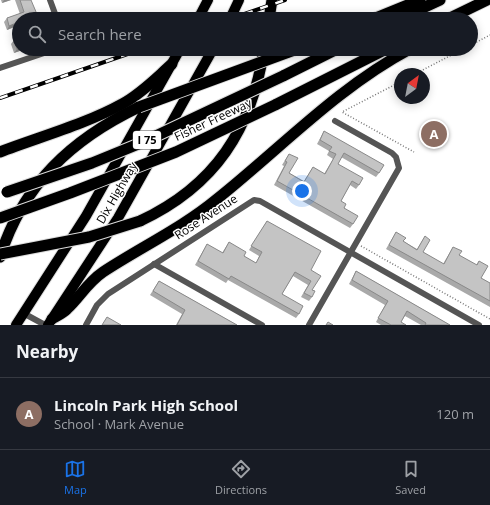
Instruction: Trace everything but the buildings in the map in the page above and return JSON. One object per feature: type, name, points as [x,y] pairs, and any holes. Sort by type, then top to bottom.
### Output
[{"type":"highway","points":[[270,12],[272,0]]},
{"type":"highway","points":[[390,12],[420,0]]},
{"type":"highway","points":[[414,12],[440,0]]},
{"type":"highway","points":[[462,12],[486,0]]},
{"type":"highway","points":[[470,12],[476,5]]},
{"type":"highway","points":[[0,255],[89,237],[140,221],[171,205],[189,192],[204,180],[221,159],[238,133],[249,108],[263,56]]},
{"type":"highway","points":[[0,255],[7,235],[25,201],[49,169],[87,136],[118,117],[139,107],[278,56]]},
{"type":"highway","name":"Fisher Freeway","points":[[4,192],[92,163],[141,143],[323,56]]},
{"type":"highway","name":"Fisher Freeway","points":[[0,218],[176,152],[275,105],[372,56]]},
{"type":"highway","points":[[48,323],[67,309],[84,288],[103,273],[186,222],[222,195],[328,104],[397,56]]},
{"type":"highway","points":[[0,152],[105,113],[123,104],[149,85],[172,64]]},
{"type":"main road","points":[[202,12],[208,0]]},
{"type":"main road","points":[[233,12],[239,0]]},
{"type":"main road","name":"Dix Highway","points":[[16,325],[86,216],[176,56]]},
{"type":"main road","name":"Dix Highway","points":[[48,323],[118,218],[209,56]]},
{"type":"street","points":[[50,0],[54,12]]},
{"type":"street","points":[[0,68],[35,56]]},
{"type":"street","points":[[308,325],[399,168],[398,162],[392,153],[335,121]]},
{"type":"street","name":"Rose Avenue","points":[[86,325],[102,298],[254,200],[260,201],[479,325]]},
{"type":"street","points":[[154,264],[262,325]]},
{"type":"street","points":[[23,313],[48,323]]},
{"type":"path","points":[[478,41],[490,35]]},
{"type":"path","points":[[427,68],[450,56]]},
{"type":"path","points":[[394,85],[342,112],[414,152]]},
{"type":"path","points":[[361,246],[490,319]]},
{"type":"railway","points":[[250,12],[285,0]]},
{"type":"railway","points":[[0,98],[122,56]]},
{"type":"place","name":"Lincoln Park High School","points":[[434,134]]}]
